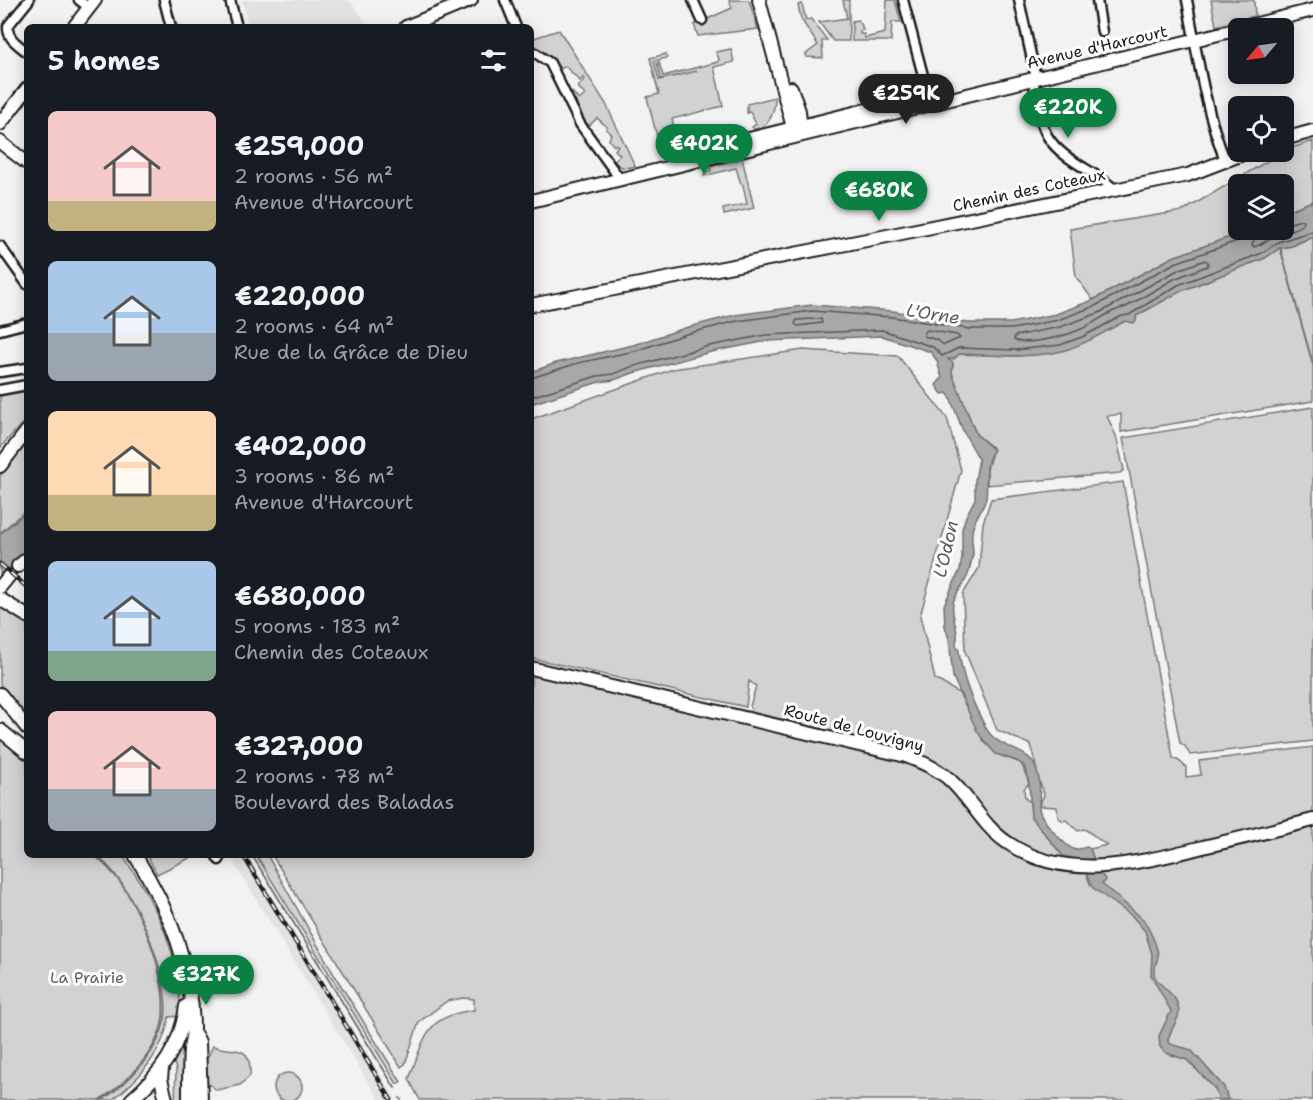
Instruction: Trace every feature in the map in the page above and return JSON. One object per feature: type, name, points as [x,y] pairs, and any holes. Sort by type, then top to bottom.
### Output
[{"type":"main road","points":[[418,24],[471,0]]},
{"type":"main road","points":[[759,0],[783,73],[799,111],[798,132]]},
{"type":"main road","points":[[767,0],[783,73]]},
{"type":"main road","points":[[76,24],[88,3]]},
{"type":"main road","name":"Avenue d'Harcourt","points":[[1282,18],[1313,10]]},
{"type":"main road","name":"Avenue d'Harcourt","points":[[946,99],[1228,32]]},
{"type":"main road","points":[[0,124],[24,93]]},
{"type":"main road","points":[[798,132],[862,111],[929,98],[946,99]]},
{"type":"main road","points":[[534,200],[659,169],[696,153],[946,99]]},
{"type":"main road","points":[[1294,136],[1313,131]]},
{"type":"main road","points":[[0,142],[24,160]]},
{"type":"main road","name":"Chemin des Coteaux","points":[[534,304],[1188,176],[1228,159]]},
{"type":"main road","points":[[0,466],[24,435]]},
{"type":"main road","points":[[0,587],[9,576]]},
{"type":"main road","points":[[0,599],[24,614]]},
{"type":"main road","name":"Route de Louvigny","points":[[534,669],[906,756],[938,771],[949,779],[975,812],[1007,843],[1043,861],[1081,866],[1134,864],[1313,820]]},
{"type":"main road","points":[[0,694],[24,725]]},
{"type":"main road","points":[[0,730],[24,750]]},
{"type":"main road","points":[[137,858],[158,894]]},
{"type":"main road","points":[[145,858],[176,936],[189,985],[194,1029],[199,1042],[199,1100]]},
{"type":"main road","points":[[131,1100],[169,1059],[182,1031],[189,985]]},
{"type":"main road","points":[[189,1100],[190,1050],[194,1029]]},
{"type":"main road","points":[[190,1050],[197,1070],[199,1100]]},
{"type":"main road","points":[[162,1069],[161,1079],[166,1100]]},
{"type":"street","points":[[24,49],[10,37],[8,26],[28,0]]},
{"type":"street","points":[[164,0],[170,24]]},
{"type":"street","points":[[230,0],[236,24]]},
{"type":"street","points":[[505,0],[515,24]]},
{"type":"street","points":[[693,0],[702,20]]},
{"type":"street","points":[[903,0],[929,98]]},
{"type":"street","points":[[1019,0],[1043,127],[1050,140],[1063,153],[1114,189]]},
{"type":"street","points":[[1097,0],[1102,32]]},
{"type":"street","points":[[1187,0],[1194,41],[1225,160]]},
{"type":"street","points":[[534,52],[550,63],[580,124],[620,179]]},
{"type":"street","points":[[0,246],[24,280]]},
{"type":"street","points":[[0,330],[24,324]]},
{"type":"street","points":[[0,372],[24,368]]},
{"type":"street","points":[[0,390],[24,386]]},
{"type":"shaded area","points":[[242,0],[348,0],[367,24],[248,24]]},
{"type":"shaded area","points":[[231,858],[249,858],[396,1100],[379,1100]]},
{"type":"green space","points":[[729,0],[749,0],[758,29],[698,36],[694,25],[732,8]]},
{"type":"green space","points":[[843,0],[849,0],[849,41],[833,41],[819,22],[847,18]]},
{"type":"green space","points":[[887,0],[895,0],[901,22],[892,22],[891,41],[852,41],[852,21],[858,20],[861,23],[863,30],[860,34],[864,34],[865,38],[885,33]]},
{"type":"green space","points":[[1211,0],[1254,0],[1255,16],[1228,18],[1228,23],[1216,26]]},
{"type":"green space","points":[[802,4],[806,20],[811,19],[827,40],[822,41],[823,58],[806,57],[806,54],[818,45],[801,19],[798,5]]},
{"type":"green space","points":[[559,30],[606,104],[635,166],[623,167],[614,161],[620,155],[615,150],[618,146],[616,144],[614,146],[609,140],[611,134],[597,118],[589,126],[580,117],[568,95],[572,92],[579,100],[585,95],[578,87],[585,79],[580,81],[565,66],[561,69],[534,48],[534,38]]},
{"type":"green space","points":[[731,49],[734,62],[714,67],[723,106],[672,119],[679,153],[674,133],[657,137],[647,97],[659,94],[650,58],[666,54],[667,58],[654,61],[659,80],[697,71],[661,79],[657,63],[659,62],[663,76],[718,62],[716,52]]},
{"type":"green space","points":[[775,97],[774,108],[768,122],[754,129],[752,127],[756,124],[750,112],[747,113],[747,104]]},
{"type":"green space","points":[[1313,141],[1313,201],[1294,208],[1294,174],[1245,174],[1266,162],[1294,162],[1294,147]]},
{"type":"green space","points":[[742,158],[754,208],[724,215],[723,209],[747,204],[736,168],[704,176],[705,172],[711,171],[710,167]]},
{"type":"green space","points":[[1228,184],[1228,238],[1173,257],[1093,300],[1076,277],[1070,229],[1183,211]]},
{"type":"green space","points":[[1313,236],[1313,401],[1121,432],[1121,414],[1107,416],[1116,436],[1124,470],[1120,473],[987,485],[987,470],[993,448],[976,434],[952,373],[953,365],[948,358],[953,359],[959,354],[1016,356],[1062,351],[1125,321],[1133,323],[1136,321],[1136,316],[1181,291],[1265,258],[1280,248],[1292,246]]},
{"type":"green space","points":[[803,350],[898,356],[947,418],[961,470],[920,616],[935,679],[959,693],[984,741],[997,754],[1021,763],[1029,783],[1024,789],[1025,798],[1030,802],[1031,817],[1063,856],[1069,858],[1070,863],[1045,858],[1001,835],[952,775],[930,758],[752,714],[750,706],[756,686],[749,681],[746,707],[534,659],[534,418],[673,369]]},
{"type":"green space","points":[[24,389],[24,421],[0,448],[0,393]]},
{"type":"green space","points":[[1313,407],[1313,741],[1190,755],[1185,746],[1180,743],[1123,438]]},
{"type":"green space","points":[[24,444],[24,512],[0,533],[0,476]]},
{"type":"green space","points":[[1123,482],[1173,758],[1186,767],[1186,777],[1201,775],[1199,761],[1313,747],[1313,1100],[420,1100],[409,1079],[423,1041],[429,1031],[445,1018],[474,1010],[474,999],[463,998],[447,1001],[419,1022],[405,1064],[401,1067],[274,858],[534,858],[534,674],[744,721],[787,735],[873,751],[918,763],[936,775],[1018,854],[1053,869],[1077,873],[1098,872],[1090,849],[1107,845],[1084,829],[1078,831],[1066,820],[1063,821],[1058,817],[1057,807],[1039,806],[1044,795],[1031,745],[997,730],[965,651],[963,594],[979,568],[983,523],[991,499]]},
{"type":"green space","points":[[0,603],[24,617],[24,720],[0,684]]},
{"type":"green space","name":"La Prairie","points":[[0,735],[24,755],[24,858],[124,858],[146,892],[164,931],[177,973],[180,1016],[169,1017],[162,1042],[149,1064],[112,1100],[0,1100]]},
{"type":"green space","points":[[149,858],[190,858],[157,874]]},
{"type":"green space","points":[[258,858],[269,858],[335,976],[401,1082],[397,1084]]},
{"type":"green space","points":[[187,1025],[186,1100],[175,1100],[176,1069],[173,1060]]},
{"type":"green space","points":[[213,1046],[244,1053],[250,1065],[250,1076],[240,1085],[217,1090],[207,1083],[206,1061]]},
{"type":"green space","points":[[288,1073],[298,1077],[302,1087],[298,1097],[288,1101],[278,1097],[274,1087],[278,1077]]},
{"type":"water","points":[[1313,201],[1313,236],[1292,246],[1280,248],[1265,258],[1181,291],[1136,316],[1136,321],[1133,323],[1125,321],[1094,338],[1062,351],[1011,356],[959,354],[954,359],[948,359],[953,363],[952,373],[976,434],[994,450],[988,460],[985,502],[972,530],[973,554],[969,572],[953,603],[953,615],[957,636],[956,645],[963,672],[986,728],[998,741],[1031,760],[1039,781],[1040,811],[1047,824],[1075,850],[1087,847],[1090,849],[1099,874],[1105,880],[1102,884],[1143,919],[1154,940],[1158,954],[1155,977],[1173,996],[1178,1005],[1179,1015],[1168,1042],[1192,1051],[1224,1087],[1228,1100],[1219,1100],[1215,1089],[1187,1060],[1166,1053],[1160,1047],[1159,1036],[1171,1011],[1151,975],[1152,954],[1145,931],[1132,916],[1093,888],[1081,863],[1076,859],[1063,856],[1031,817],[1029,783],[1024,766],[1017,761],[996,754],[984,741],[977,731],[953,677],[944,605],[960,570],[962,529],[975,499],[975,480],[979,459],[963,431],[950,397],[947,393],[942,394],[936,385],[942,378],[937,361],[931,352],[882,336],[767,341],[711,352],[614,380],[599,382],[534,403],[534,371],[735,315],[812,305],[893,311],[969,323],[1011,323],[1056,314],[1093,300],[1173,257],[1228,238],[1228,240],[1294,240],[1294,208]]},
{"type":"water","points":[[24,514],[24,553],[0,580],[0,534]]},
{"type":"water","points":[[97,858],[108,866],[121,883],[134,904],[146,929],[162,978],[165,1018],[157,1043],[142,1065],[112,1093],[99,1100],[120,1085],[140,1064],[156,1040],[163,1015],[161,980],[150,943],[126,892]]},
{"type":"waterway","points":[[1280,247],[1313,365]]},
{"type":"waterway","points":[[254,858],[395,1088]]},
{"type":"railway","points":[[0,564],[24,584]]},
{"type":"railway","points":[[245,858],[391,1100]]},
{"type":"water label","name":"L'Orne","points":[[933,314]]},
{"type":"water label","name":"L'Odon","points":[[946,549]]}]
